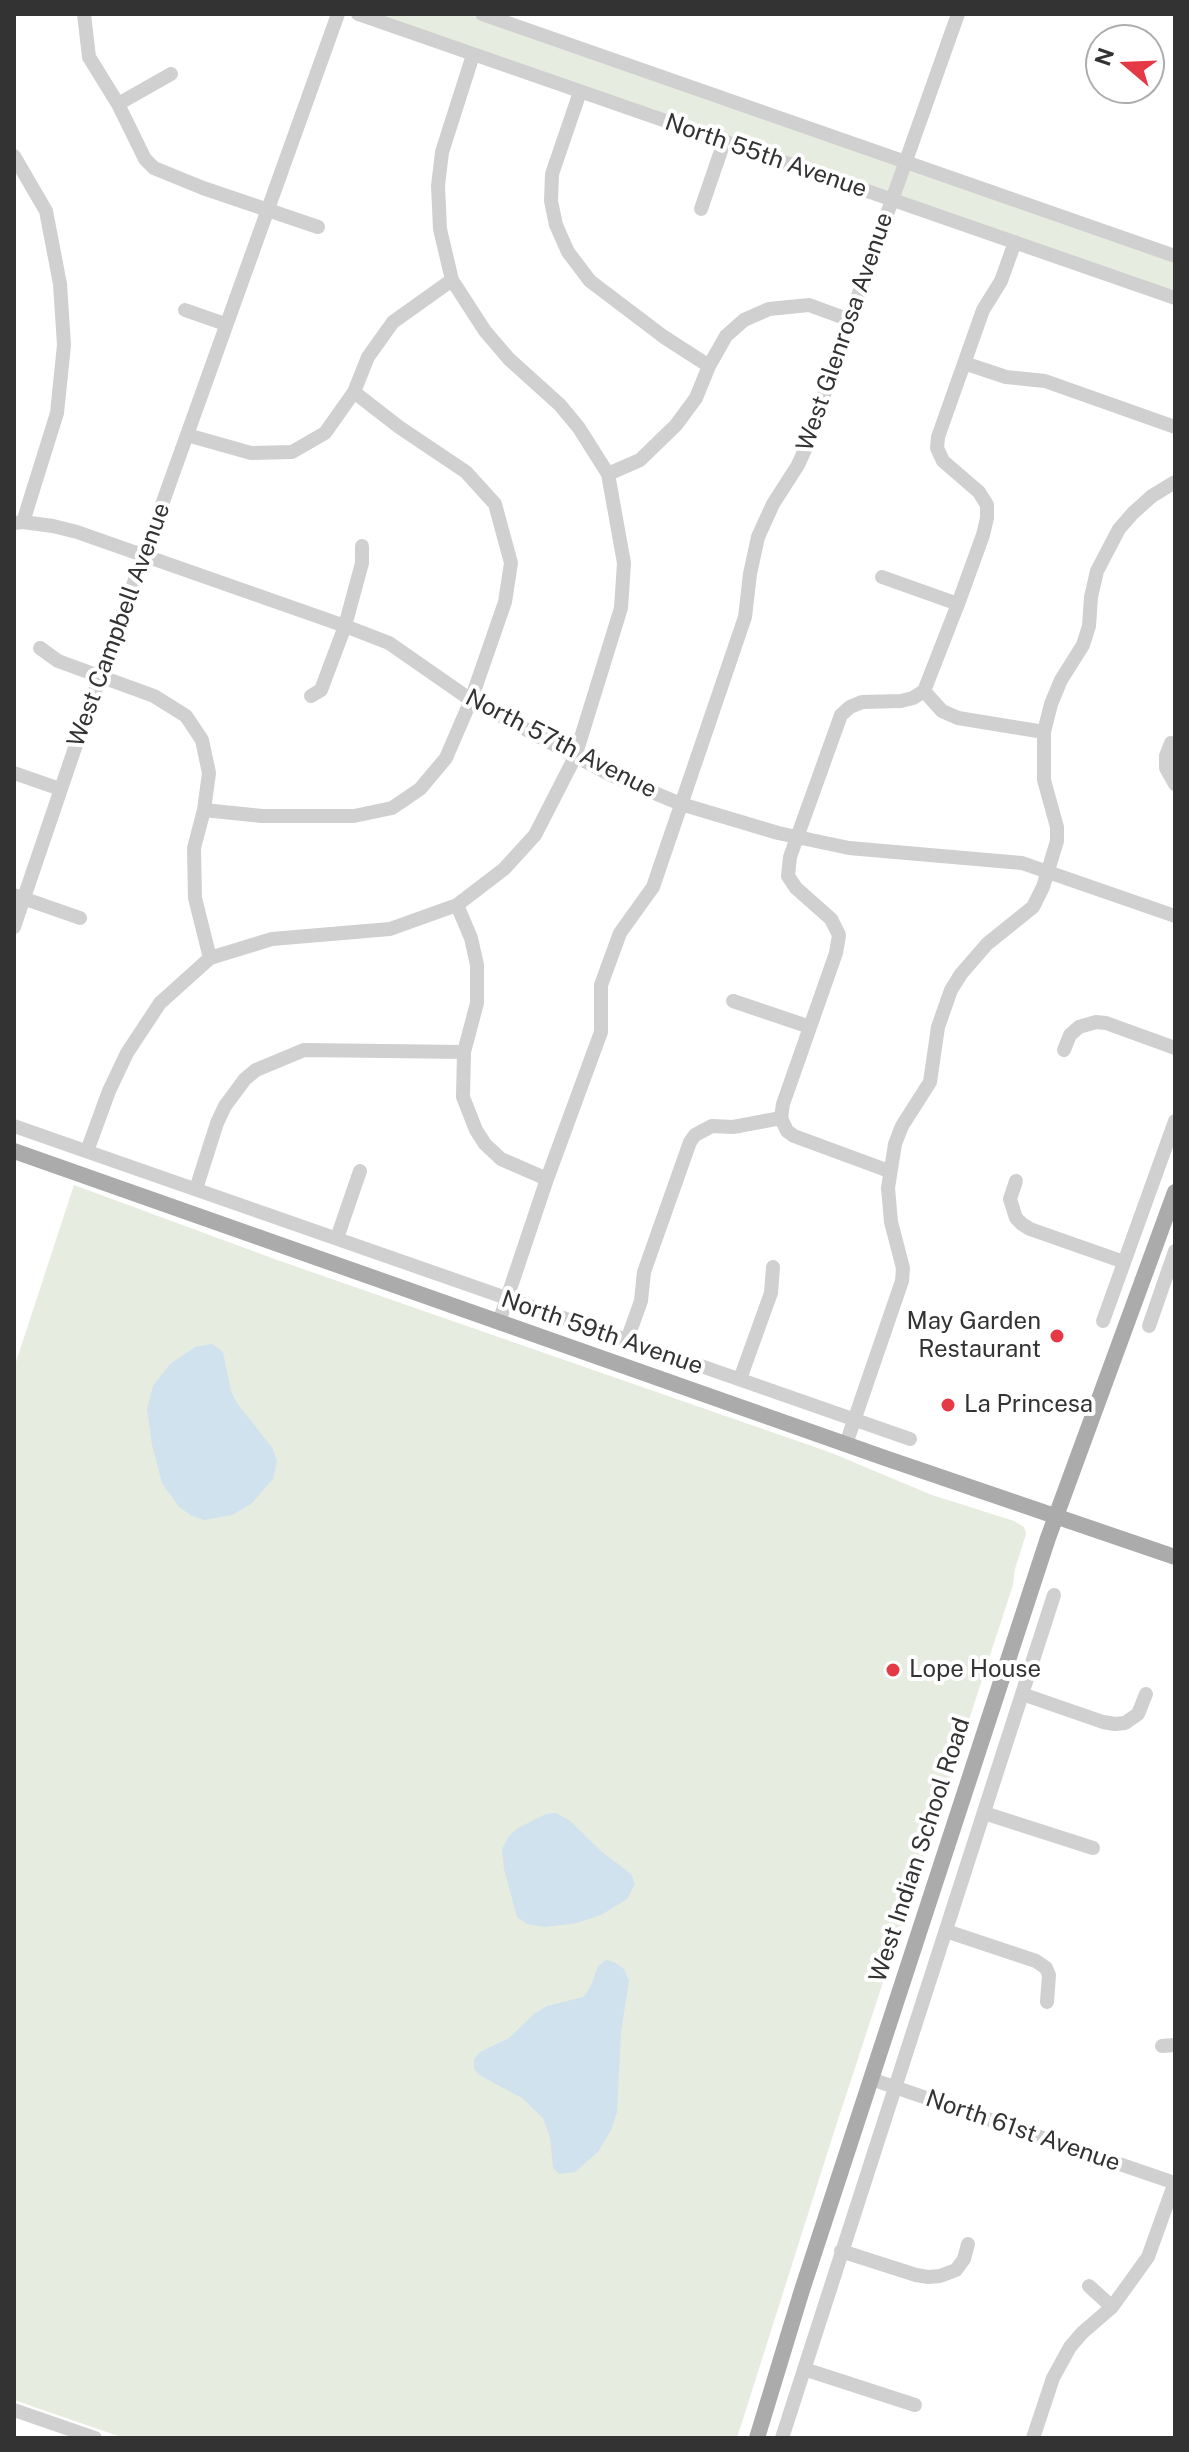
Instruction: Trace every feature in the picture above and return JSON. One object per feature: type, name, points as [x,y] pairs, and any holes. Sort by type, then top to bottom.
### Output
[{"type":"main road","name":"North 59th Avenue","points":[[14,1151],[1175,1557]]},
{"type":"main road","name":"West Indian School Road","points":[[757,2438],[785,2342],[1055,1517],[1175,1192]]},
{"type":"street","points":[[84,14],[89,57],[118,104],[145,159],[154,168],[318,227]]},
{"type":"street","name":"West Campbell Avenue","points":[[14,927],[19,897],[146,554],[225,324],[338,14]]},
{"type":"street","name":"North 55th Avenue","points":[[358,14],[1175,298]]},
{"type":"street","name":"North 55th Avenue","points":[[482,14],[1175,256]]},
{"type":"street","name":"West Glenrosa Avenue","points":[[499,1322],[601,1032],[601,985],[620,933],[653,887],[745,617],[758,537],[812,434],[958,14]]},
{"type":"street","points":[[87,1151],[127,1053],[160,1003],[210,958],[272,939],[390,929],[457,905],[504,869],[535,835],[575,757],[621,608],[624,563],[608,474],[579,428],[560,405],[509,359],[485,331],[452,280],[440,229],[439,175],[442,152],[473,55]]},
{"type":"street","points":[[118,104],[171,74]]},
{"type":"street","points":[[580,92],[552,174],[551,201],[556,225],[568,252],[590,281],[664,337],[709,366]]},
{"type":"street","points":[[701,209],[724,142]]},
{"type":"street","points":[[14,156],[46,211],[60,284],[64,345],[57,413],[19,522]]},
{"type":"street","points":[[889,1171],[794,1136],[787,1131],[781,1118],[783,1104],[836,953],[839,935],[831,919],[796,888],[788,876],[790,857],[841,715],[862,702],[901,701],[924,691],[958,604],[987,518],[987,505],[979,492],[943,461],[937,448],[938,437],[983,310],[1001,281],[1015,242]]},
{"type":"street","points":[[187,435],[251,453],[292,452],[325,433],[354,392],[368,357],[393,322],[452,280]]},
{"type":"street","points":[[608,474],[640,460],[676,425],[696,398],[726,336],[744,320],[769,309],[809,305],[850,320]]},
{"type":"street","points":[[185,310],[225,324]]},
{"type":"street","points":[[964,363],[1006,377],[1045,381],[1175,427]]},
{"type":"street","points":[[204,810],[262,816],[354,816],[392,808],[420,789],[446,758],[471,700],[505,602],[511,563],[495,504],[466,472],[354,392]]},
{"type":"street","points":[[846,1444],[902,1281],[903,1268],[890,1214],[889,1171],[902,1126],[930,1082],[938,1027],[951,990],[987,944],[1033,907],[1048,872],[1057,841],[1057,827],[1044,780],[1044,732],[1056,692],[1083,645],[1089,626],[1093,584],[1107,549],[1133,513],[1175,482]]},
{"type":"street","name":"North 57th Avenue","points":[[19,522],[77,532],[146,554],[389,643],[471,700],[575,757],[681,804],[797,837],[849,848],[1011,861],[1175,916]]},
{"type":"street","points":[[311,696],[321,690],[345,626],[362,563],[362,546]]},
{"type":"street","points":[[882,577],[958,604]]},
{"type":"street","points":[[40,648],[58,661],[154,696],[186,716],[202,740],[209,773],[194,848],[195,898],[210,958]]},
{"type":"street","points":[[924,691],[942,711],[958,718],[1044,732]]},
{"type":"street","points":[[1171,743],[1166,768],[1175,784]]},
{"type":"street","points":[[14,773],[60,789]]},
{"type":"street","points":[[19,897],[80,918]]},
{"type":"street","points":[[457,905],[471,938],[477,965],[477,1003],[464,1052],[463,1097],[485,1144],[501,1159],[547,1179]]},
{"type":"street","points":[[733,1001],[810,1027]]},
{"type":"street","points":[[1064,1050],[1070,1035],[1079,1027],[1096,1022],[1175,1048]]},
{"type":"street","points":[[196,1189],[225,1106],[245,1079],[256,1070],[304,1050],[464,1052]]},
{"type":"street","points":[[627,1340],[641,1301],[644,1272],[690,1142],[695,1135],[712,1126],[733,1127],[781,1118]]},
{"type":"street","points":[[1103,1321],[1175,1121]]},
{"type":"street","name":"North 59th Avenue","points":[[14,1126],[910,1439]]},
{"type":"street","points":[[337,1238],[360,1171]]},
{"type":"street","points":[[1016,1181],[1010,1199],[1016,1218],[1022,1224],[1124,1262]]},
{"type":"street","points":[[1149,1326],[1175,1251]]},
{"type":"street","points":[[740,1379],[771,1293],[773,1267]]},
{"type":"street","name":"West Indian School Road","points":[[782,2438],[1054,1595]]},
{"type":"street","points":[[1022,1694],[1115,1724],[1125,1723],[1138,1714],[1146,1694]]},
{"type":"street","points":[[984,1813],[1093,1848]]},
{"type":"street","points":[[946,1931],[1036,1961],[1046,1968],[1049,1975],[1047,2002]]},
{"type":"street","name":"North 61st Avenue","points":[[871,2079],[1175,2183]]},
{"type":"street","points":[[1033,2438],[1050,2386],[1070,2347],[1112,2307],[1148,2257],[1175,2183]]},
{"type":"street","points":[[841,2251],[928,2277],[956,2270],[964,2259],[968,2244]]},
{"type":"street","points":[[1089,2286],[1112,2307]]},
{"type":"street","points":[[804,2369],[915,2405]]},
{"type":"street","points":[[14,2410],[53,2431],[95,2438]]},
{"type":"shaded area","points":[[378,14],[467,14],[1175,262],[1175,292]]},
{"type":"shaded area","points":[[74,1185],[280,1261],[829,1452],[932,1495],[1024,1527],[1026,1534],[1013,1585],[737,2438],[124,2438],[14,2400],[14,1368]]},
{"type":"water","points":[[212,1344],[223,1352],[231,1391],[237,1403],[273,1449],[277,1461],[273,1479],[251,1504],[232,1515],[204,1520],[179,1507],[162,1483],[147,1409],[153,1386],[170,1364],[195,1347]]},
{"type":"water","points":[[556,1813],[569,1820],[602,1852],[631,1874],[635,1884],[627,1899],[601,1915],[577,1923],[545,1927],[527,1924],[517,1917],[502,1849],[518,1828],[546,1814]]},
{"type":"water","points":[[606,1960],[624,1969],[629,1981],[621,2032],[617,2112],[598,2152],[575,2172],[559,2174],[553,2168],[550,2137],[543,2118],[522,2098],[481,2076],[474,2069],[474,2059],[480,2052],[509,2038],[547,2006],[583,1997],[598,1966]]},
{"type":"place","name":"May Garden Restaurant","points":[[1057,1336]]},
{"type":"place","name":"La Princesa","points":[[948,1405]]},
{"type":"place","name":"Lope House","points":[[893,1670]]}]
